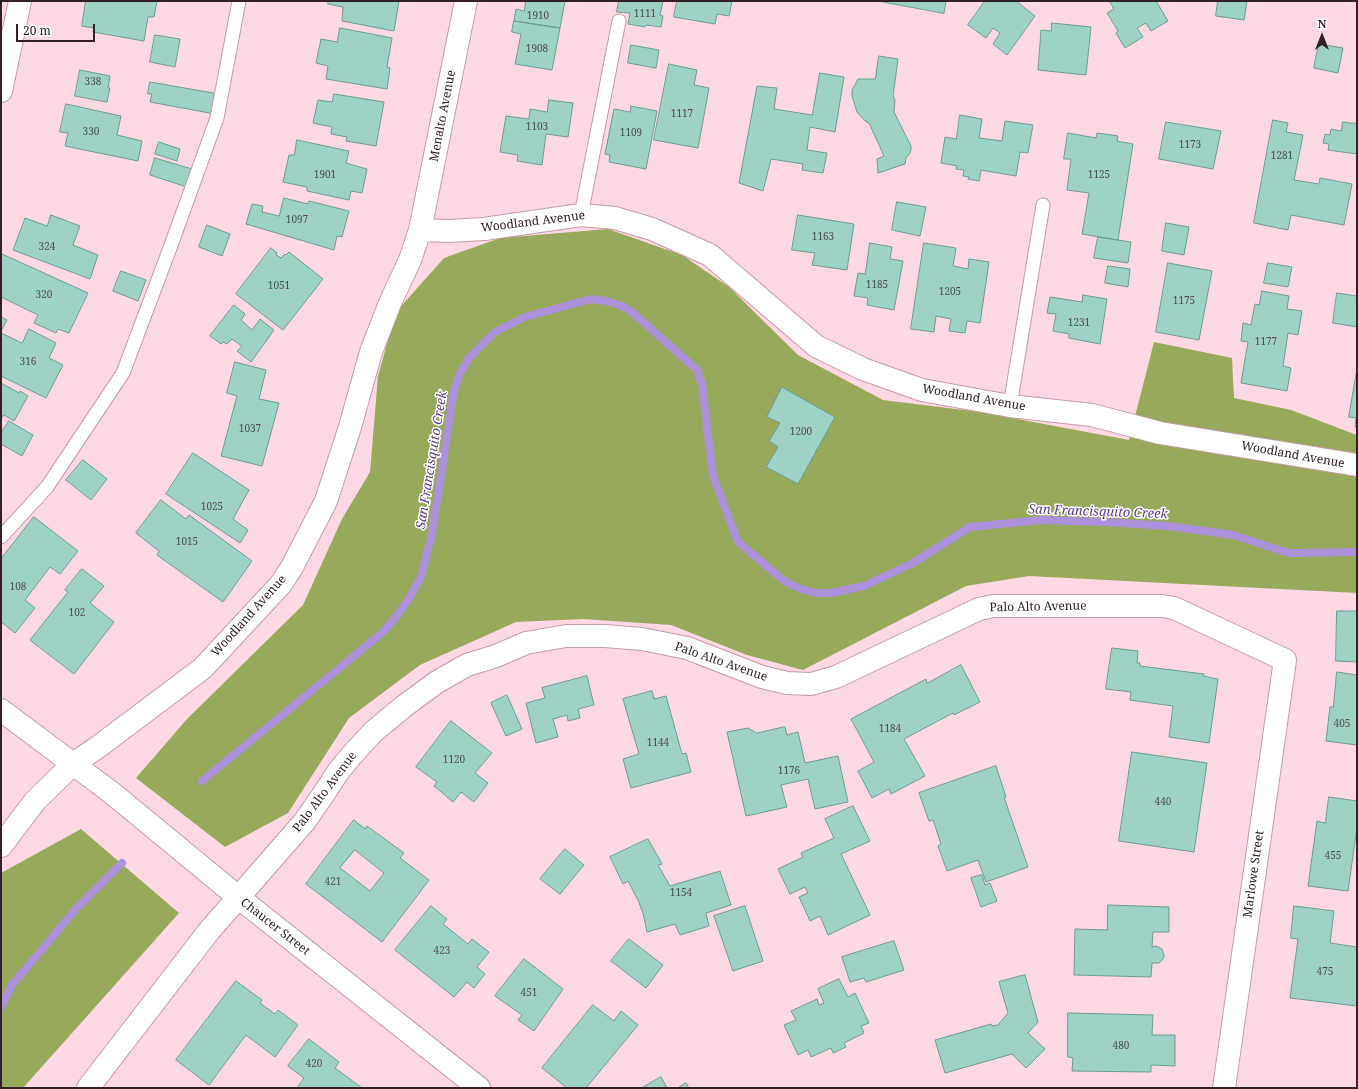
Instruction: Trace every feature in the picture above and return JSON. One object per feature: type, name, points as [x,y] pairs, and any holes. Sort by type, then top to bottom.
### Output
[{"type":"street","points":[[1,91],[20,1]]},
{"type":"street","name":"Menalto Avenue","points":[[420,230],[466,1]]},
{"type":"street","name":"Woodland Avenue","points":[[1,846],[35,801],[73,764],[203,668],[281,584],[292,567],[326,501],[350,427],[371,352],[390,303],[412,254],[420,230],[449,231],[484,229],[581,215],[615,218],[652,229],[710,255],[816,346],[863,369],[922,390],[1010,406],[1092,415],[1160,433],[1357,465]]},
{"type":"street","name":"Palo Alto Avenue","points":[[88,1088],[209,931],[304,822],[338,772],[373,732],[403,707],[437,682],[467,665],[496,656],[526,644],[566,636],[605,636],[642,639],[687,648],[762,677],[786,683],[811,684],[836,677],[979,609],[993,606],[1162,606],[1174,608],[1285,660]]},
{"type":"street","name":"Marlowe Street","points":[[1224,1088],[1285,660]]},
{"type":"street","name":"Chaucer Street","points":[[1,710],[112,793],[238,897],[478,1088]]},
{"type":"lane","points":[[1,537],[47,487],[123,373],[217,118],[239,1]]},
{"type":"lane","points":[[581,215],[620,21]]},
{"type":"lane","points":[[1010,406],[1043,205]]},
{"type":"green space","points":[[608,229],[682,255],[729,287],[798,355],[883,400],[980,412],[1129,440],[1154,342],[1232,358],[1234,398],[1291,410],[1357,435],[1357,593],[1029,576],[966,586],[803,670],[747,655],[671,625],[583,619],[516,622],[420,665],[349,718],[288,813],[225,847],[136,778],[187,719],[303,605],[342,519],[370,472],[378,376],[396,312],[444,258],[500,238]]},
{"type":"green space","points":[[81,829],[179,913],[23,1088],[1,1088],[1,873]]},
{"type":"building","points":[[86,1],[157,1],[154,17],[148,17],[144,41],[93,32],[94,28],[82,26]]},
{"type":"building","points":[[329,1],[399,1],[394,31],[342,21],[343,7],[328,4]]},
{"type":"building","points":[[526,1],[565,1],[560,28],[514,21],[516,9],[524,11]]},
{"type":"building","points":[[619,1],[663,1],[660,15],[663,16],[661,27],[646,25],[645,27],[628,24],[630,13],[617,12]]},
{"type":"building","points":[[677,1],[732,1],[729,16],[717,14],[715,24],[674,17]]},
{"type":"building","points":[[878,1],[946,1],[944,13]]},
{"type":"building","points":[[985,1],[1016,1],[1035,16],[1007,55],[993,44],[1000,33],[993,28],[986,38],[968,25]]},
{"type":"building","points":[[1156,1],[1168,21],[1151,31],[1146,23],[1137,28],[1143,37],[1125,48],[1116,33],[1118,31],[1107,13],[1114,9],[1110,2]]},
{"type":"building","points":[[1218,1],[1247,1],[1244,20],[1216,16]]},
{"type":"building","points":[[514,21],[560,28],[552,70],[515,64],[521,34],[512,32]]},
{"type":"building","points":[[1052,23],[1091,27],[1086,75],[1038,70],[1041,30],[1051,31]]},
{"type":"building","points":[[340,28],[392,38],[387,67],[390,68],[387,89],[326,79],[328,66],[316,63],[321,39],[337,42]]},
{"type":"building","points":[[155,35],[180,39],[175,67],[150,62]]},
{"type":"building","points":[[1319,44],[1343,48],[1338,73],[1314,68]]},
{"type":"building","points":[[631,45],[659,50],[656,68],[628,63]]},
{"type":"building","points":[[879,56],[898,59],[893,96],[895,100],[894,112],[911,146],[911,149],[906,158],[905,164],[878,173],[877,159],[884,156],[869,123],[865,121],[857,112],[852,96],[852,90],[858,79],[875,79]]},
{"type":"building","points":[[669,64],[697,70],[694,85],[709,88],[698,148],[654,140]]},
{"type":"building","points":[[80,70],[110,76],[108,88],[110,88],[107,102],[75,96]]},
{"type":"building","points":[[820,73],[844,77],[835,132],[810,127],[807,150],[827,153],[823,173],[802,170],[803,164],[771,159],[763,191],[739,183],[757,86],[777,88],[774,109],[812,115]]},
{"type":"building","points":[[150,82],[219,94],[215,114],[150,102],[152,94],[148,94]]},
{"type":"building","points":[[334,94],[384,102],[376,146],[346,141],[347,137],[331,134],[332,127],[313,123],[318,100],[332,102]]},
{"type":"building","points":[[549,100],[573,103],[568,137],[546,134],[542,165],[517,161],[518,155],[500,152],[506,116],[529,119],[530,109],[547,112]]},
{"type":"building","points":[[66,104],[121,116],[117,135],[142,141],[138,161],[65,146],[68,133],[60,132]]},
{"type":"building","points":[[631,106],[657,111],[646,169],[609,162],[610,155],[605,154],[614,109],[630,112]]},
{"type":"building","points":[[960,115],[982,119],[979,138],[1002,141],[1005,121],[1033,125],[1028,153],[1020,152],[1016,176],[981,170],[979,181],[968,179],[969,177],[963,176],[964,170],[956,169],[957,166],[941,163],[945,137],[956,139]]},
{"type":"building","points":[[1273,120],[1288,123],[1286,132],[1303,135],[1294,180],[1319,184],[1320,178],[1352,184],[1344,225],[1291,215],[1288,230],[1254,223]]},
{"type":"building","points":[[1166,122],[1221,131],[1213,169],[1159,159]]},
{"type":"building","points":[[1343,122],[1357,124],[1357,154],[1328,150],[1329,144],[1323,143],[1325,134],[1330,135],[1331,129],[1341,131]]},
{"type":"building","points":[[1068,133],[1096,138],[1097,133],[1118,136],[1117,141],[1133,144],[1118,240],[1082,234],[1089,193],[1067,190],[1071,159],[1064,159]]},
{"type":"building","points":[[297,140],[349,151],[346,163],[367,169],[362,193],[351,191],[349,200],[307,191],[307,187],[283,182],[289,155],[294,155]]},
{"type":"building","points":[[159,142],[180,149],[177,161],[155,154]]},
{"type":"building","points":[[155,158],[192,169],[187,187],[150,175]]},
{"type":"building","points":[[284,198],[308,204],[309,201],[349,211],[342,237],[337,236],[334,250],[246,224],[252,204],[263,206],[262,212],[279,216]]},
{"type":"building","points":[[897,202],[926,207],[920,236],[892,230]]},
{"type":"building","points":[[51,215],[80,226],[73,245],[98,255],[90,279],[13,250],[25,218],[47,226]]},
{"type":"building","points":[[798,215],[854,224],[847,270],[812,265],[815,253],[792,250]]},
{"type":"building","points":[[1166,223],[1189,227],[1184,255],[1162,251]]},
{"type":"building","points":[[207,225],[230,234],[222,256],[199,247]]},
{"type":"building","points":[[1098,237],[1131,242],[1128,263],[1094,258]]},
{"type":"building","points":[[870,243],[892,247],[890,259],[903,261],[894,310],[867,305],[868,298],[854,296],[858,273],[865,274]]},
{"type":"building","points":[[924,243],[956,248],[953,266],[968,269],[969,259],[989,262],[980,323],[967,321],[965,333],[949,331],[951,319],[936,316],[934,332],[911,329]]},
{"type":"building","points":[[271,248],[277,253],[276,255],[281,258],[289,252],[323,279],[283,330],[236,294]]},
{"type":"building","points":[[2,254],[88,293],[69,333],[58,329],[56,333],[34,323],[38,315],[1,297]]},
{"type":"building","points":[[1168,263],[1212,271],[1199,340],[1156,332]]},
{"type":"building","points":[[1268,263],[1292,267],[1288,287],[1264,283]]},
{"type":"building","points":[[1108,266],[1130,269],[1128,287],[1105,283]]},
{"type":"building","points":[[121,271],[146,280],[138,301],[113,291]]},
{"type":"building","points":[[1262,291],[1289,296],[1287,309],[1302,311],[1298,335],[1288,333],[1283,366],[1291,368],[1287,391],[1241,383],[1248,342],[1241,341],[1243,323],[1251,325],[1255,304],[1259,305]]},
{"type":"building","points":[[1337,293],[1357,296],[1357,327],[1333,323]]},
{"type":"building","points":[[1083,295],[1107,299],[1100,344],[1069,338],[1069,334],[1053,331],[1056,314],[1047,313],[1050,297],[1082,302]]},
{"type":"building","points":[[234,305],[245,314],[241,320],[252,330],[260,319],[274,330],[251,362],[237,351],[242,346],[232,339],[227,344],[223,342],[221,344],[210,336]]},
{"type":"building","points":[[1,317],[7,320],[1,331]]},
{"type":"building","points":[[29,329],[56,343],[49,358],[63,365],[46,398],[1,376],[1,333],[22,343]]},
{"type":"building","points":[[235,362],[266,370],[259,399],[279,403],[262,466],[221,456],[237,396],[227,393]]},
{"type":"building","points":[[1357,369],[1357,427],[1355,427],[1356,418],[1349,417]]},
{"type":"building","points":[[1,383],[19,393],[20,391],[28,396],[14,421],[4,415],[1,419]]},
{"type":"building","points":[[782,387],[835,417],[798,484],[766,467],[778,447],[769,441],[780,423],[767,417]]},
{"type":"building","points":[[9,421],[33,435],[22,456],[1,444],[1,433]]},
{"type":"building","points":[[193,453],[249,490],[233,519],[248,530],[240,543],[166,494]]},
{"type":"building","points":[[83,460],[107,479],[91,500],[66,480]]},
{"type":"building","points":[[161,500],[186,519],[189,515],[252,561],[223,602],[157,555],[159,551],[136,533]]},
{"type":"building","points":[[34,517],[78,551],[60,574],[50,567],[25,600],[35,608],[15,633],[1,622],[1,559]]},
{"type":"building","points":[[82,569],[104,586],[90,603],[114,622],[74,674],[30,640],[68,592],[65,590]]},
{"type":"building","points":[[1337,611],[1357,611],[1357,662],[1336,661]]},
{"type":"building","points":[[1112,648],[1138,651],[1137,663],[1140,663],[1140,666],[1204,674],[1203,676],[1218,679],[1209,743],[1169,737],[1173,706],[1130,700],[1131,692],[1106,689]]},
{"type":"building","points":[[961,665],[980,702],[954,715],[953,713],[904,739],[925,776],[891,794],[889,789],[872,798],[858,771],[874,762],[851,719],[926,679],[927,683]]},
{"type":"building","points":[[1337,672],[1357,675],[1357,745],[1326,741],[1330,707],[1333,707]]},
{"type":"building","points":[[587,676],[594,705],[578,709],[580,718],[568,721],[567,715],[553,719],[558,737],[536,743],[526,703],[545,698],[542,688]]},
{"type":"building","points":[[652,691],[654,699],[666,696],[682,754],[686,753],[691,772],[631,788],[623,759],[639,754],[623,699]]},
{"type":"building","points":[[507,695],[522,729],[506,736],[491,703]]},
{"type":"building","points":[[451,721],[492,753],[475,773],[488,783],[474,802],[461,792],[453,802],[434,786],[437,782],[416,767]]},
{"type":"building","points":[[785,727],[787,735],[798,732],[805,763],[838,756],[848,802],[815,809],[808,779],[781,785],[787,807],[746,816],[727,732],[748,728],[756,733]]},
{"type":"building","points":[[1132,752],[1207,763],[1194,852],[1119,841]]},
{"type":"building","points":[[996,766],[1006,797],[1004,797],[1028,867],[986,882],[978,860],[947,871],[938,846],[941,844],[933,820],[929,821],[919,793]]},
{"type":"building","points":[[1329,797],[1357,801],[1357,827],[1348,891],[1308,886],[1317,821],[1325,823]]},
{"type":"building","points":[[853,806],[870,841],[841,854],[870,915],[828,935],[820,916],[810,921],[799,897],[808,893],[805,887],[790,894],[778,869],[803,857],[801,853],[834,838],[825,819]]},
{"type":"building","points":[[354,820],[365,829],[367,826],[404,853],[400,858],[429,880],[382,942],[306,884]],"holes":[[[355,850],[384,873],[370,891],[340,868]]]},
{"type":"building","points":[[648,839],[662,864],[658,865],[670,886],[720,871],[731,905],[706,913],[709,926],[680,935],[675,924],[647,932],[643,913],[638,900],[628,881],[623,884],[610,857]]},
{"type":"building","points":[[565,849],[584,865],[560,894],[540,879]]},
{"type":"building","points":[[982,875],[985,885],[990,883],[997,901],[981,907],[971,878]]},
{"type":"building","points":[[1108,905],[1169,907],[1169,932],[1153,932],[1152,947],[1156,946],[1162,949],[1164,958],[1159,963],[1152,963],[1151,977],[1074,975],[1075,929],[1107,930]]},
{"type":"building","points":[[431,906],[447,919],[443,924],[468,944],[472,939],[489,952],[477,967],[485,974],[474,988],[467,982],[454,997],[395,950]]},
{"type":"building","points":[[745,906],[763,961],[733,971],[714,916]]},
{"type":"building","points":[[1294,906],[1334,911],[1330,943],[1357,947],[1357,1006],[1290,998],[1298,939],[1291,938]]},
{"type":"building","points":[[629,939],[663,965],[646,988],[611,961]]},
{"type":"building","points":[[894,941],[904,970],[866,982],[864,978],[850,982],[842,957]]},
{"type":"building","points":[[524,959],[563,989],[534,1031],[518,1020],[522,1015],[495,996]]},
{"type":"building","points":[[1025,975],[1038,1022],[1028,1033],[1045,1049],[1026,1068],[1012,1054],[945,1073],[935,1040],[991,1024],[992,1026],[998,1025],[1008,1013],[999,982]]},
{"type":"building","points":[[839,979],[848,997],[855,993],[869,1023],[861,1026],[864,1033],[844,1043],[846,1047],[833,1053],[831,1048],[811,1057],[808,1050],[798,1055],[784,1025],[796,1020],[791,1011],[817,999],[819,1005],[824,1003],[818,989]]},
{"type":"building","points":[[236,981],[262,1000],[260,1003],[275,1014],[278,1010],[298,1025],[275,1057],[246,1035],[209,1085],[176,1060]]},
{"type":"building","points":[[593,1005],[614,1021],[621,1011],[638,1025],[586,1088],[567,1088],[542,1068]]},
{"type":"building","points":[[1068,1013],[1153,1015],[1152,1035],[1175,1035],[1175,1066],[1151,1065],[1151,1072],[1072,1071],[1073,1058],[1068,1057]]},
{"type":"building","points":[[309,1039],[339,1062],[335,1068],[362,1088],[297,1088],[304,1078],[288,1066]]},
{"type":"building","points":[[661,1077],[667,1088],[642,1088]]},
{"type":"building","points":[[686,1083],[689,1088],[678,1088]]},
{"type":"waterway","name":"San Francisquito Creek","points":[[202,781],[382,633],[397,616],[410,597],[421,577],[432,534],[454,391],[460,374],[469,358],[495,332],[525,317],[591,299],[620,305],[632,312],[697,370],[702,384],[713,476],[738,542],[784,581],[801,589],[816,593],[831,593],[864,586],[913,563],[970,527],[1041,520],[1168,526],[1233,535],[1289,553],[1357,552]]},
{"type":"waterway","name":"San Francisquito Creek","points":[[1,1007],[12,985],[76,909],[122,863]]}]
